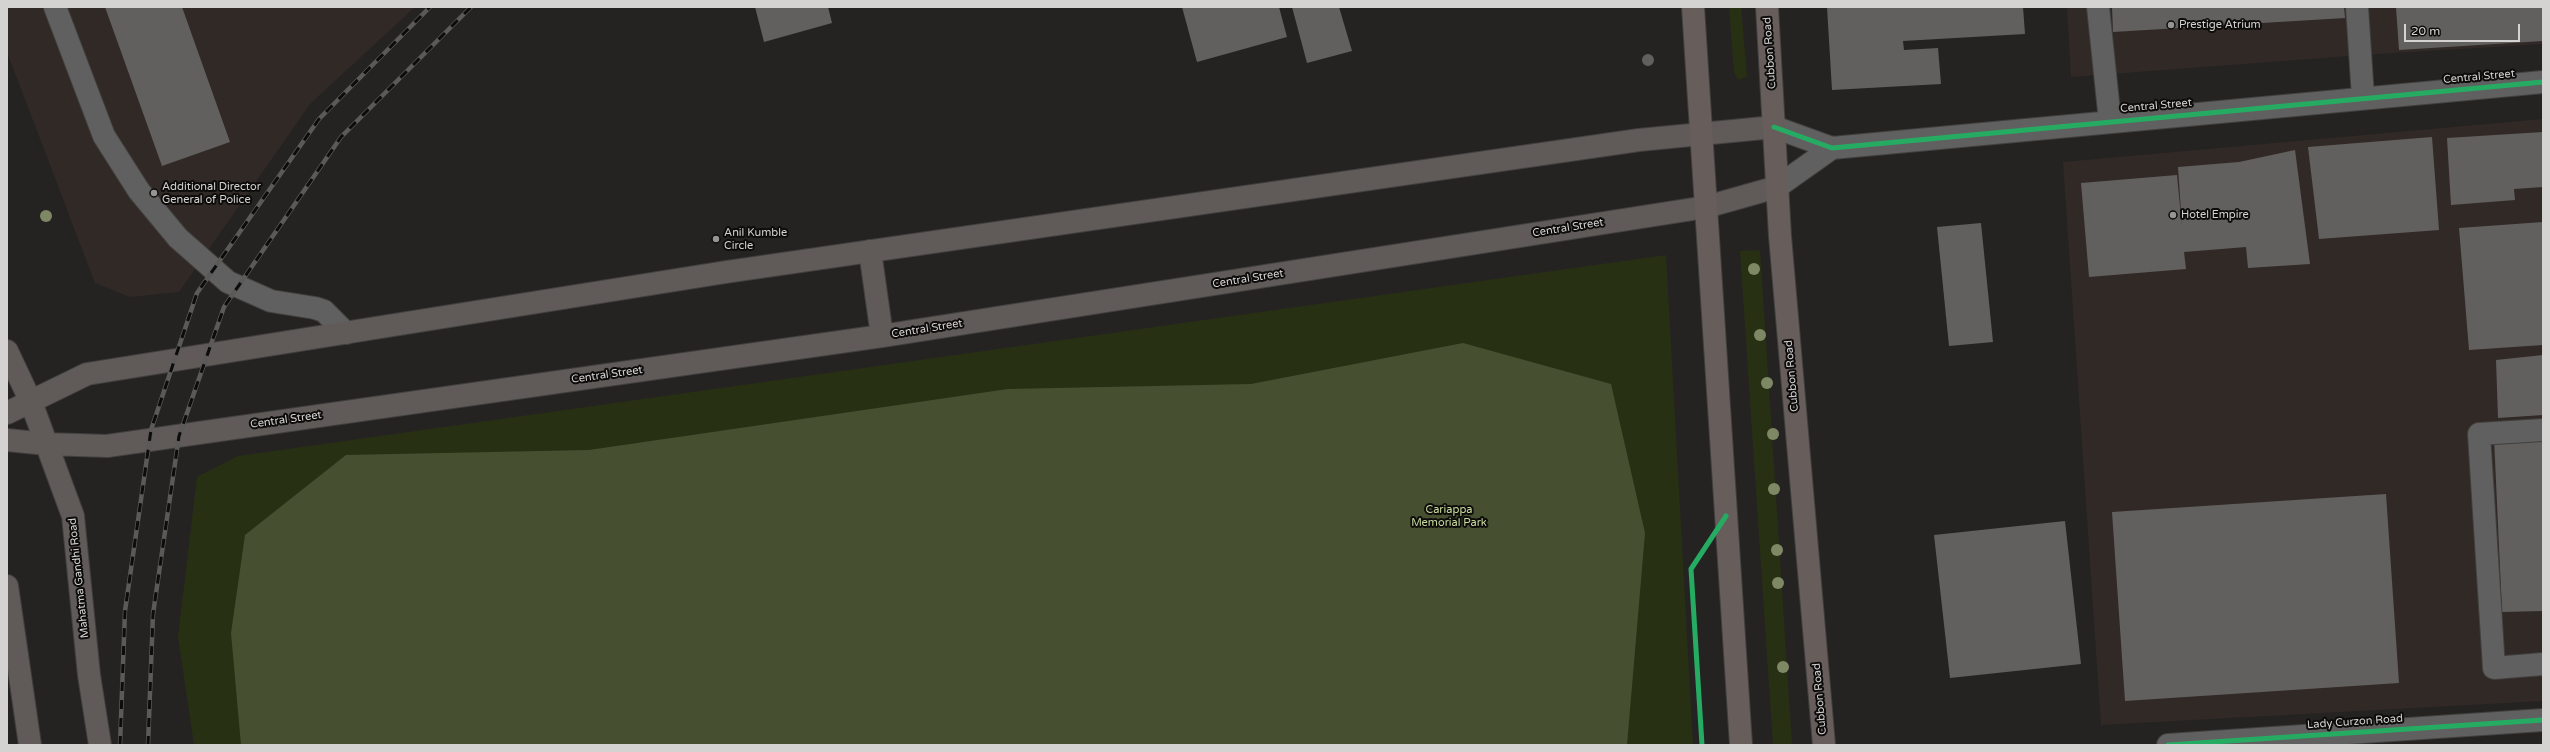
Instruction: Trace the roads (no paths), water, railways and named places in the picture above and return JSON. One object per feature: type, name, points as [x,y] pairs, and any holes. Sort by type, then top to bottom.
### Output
[{"type":"main road","points":[[1693,7],[1741,745]]},
{"type":"main road","name":"Cubbon Road","points":[[1767,7],[1777,187],[1824,745]]},
{"type":"main road","name":"Central Street","points":[[7,413],[87,374],[870,251],[1700,133],[1774,127]]},
{"type":"main road","name":"Central Street","points":[[7,440],[47,444],[107,446],[882,336],[1706,207],[1777,187]]},
{"type":"main road","points":[[870,251],[882,336]]},
{"type":"main road","name":"Mahatma Gandhi Road","points":[[7,351],[31,402],[73,516],[89,675],[100,745]]},
{"type":"main road","points":[[7,586],[30,745]]},
{"type":"street","points":[[55,7],[104,136],[139,191],[178,238],[228,282],[271,301],[324,311],[346,333]]},
{"type":"street","points":[[2098,7],[2110,121]]},
{"type":"street","points":[[2357,7],[2363,97]]},
{"type":"street","name":"Central Street","points":[[1774,127],[1832,148],[2363,97],[2543,82]]},
{"type":"street","name":"Central Street","points":[[1777,187],[1832,148]]},
{"type":"street","points":[[2543,430],[2479,434],[2494,668],[2543,664]]},
{"type":"street","name":"Lady Curzon Road","points":[[2168,745],[2543,720]]},
{"type":"railway","points":[[120,745],[125,611],[151,430],[197,293],[319,119],[430,7]]},
{"type":"railway","points":[[148,745],[153,614],[179,436],[224,307],[341,137],[471,7]]},
{"type":"place","name":"Prestige Atrium","points":[[2171,25]]},
{"type":"place","name":"Additional Director General of Police","points":[[154,193]]},
{"type":"place","name":"Hotel Empire","points":[[2173,215]]},
{"type":"place","name":"Anil Kumble Circle","points":[[716,239]]},
{"type":"park label","name":"Cariappa Memorial Park","points":[[1449,516]]}]
